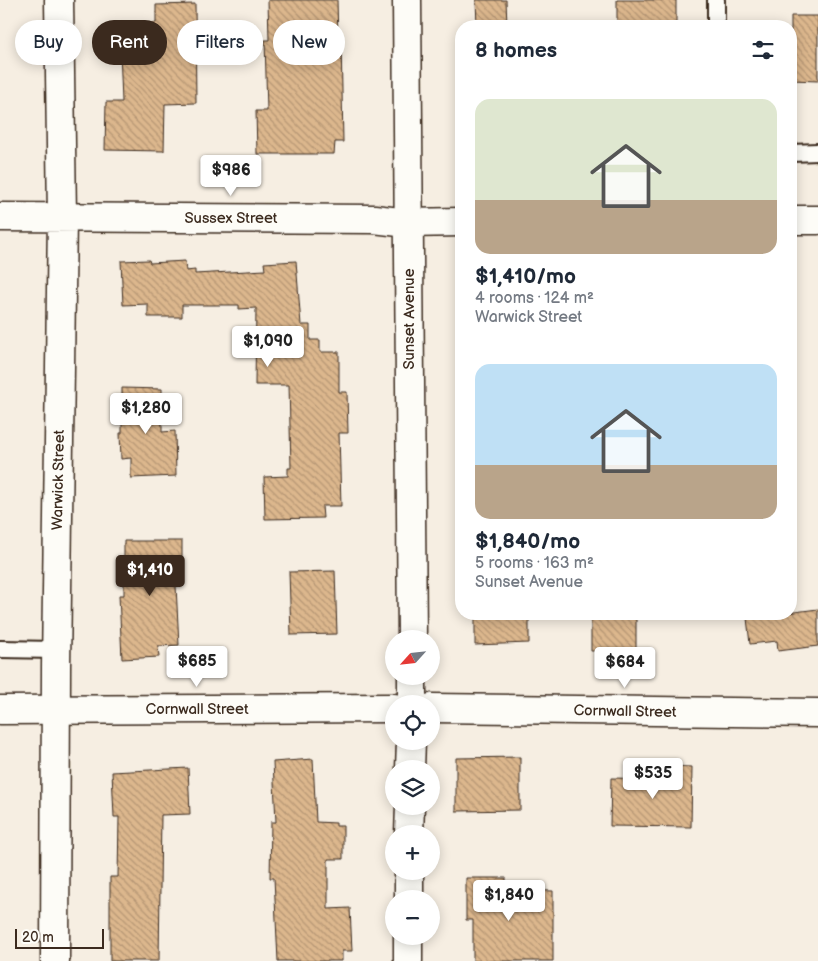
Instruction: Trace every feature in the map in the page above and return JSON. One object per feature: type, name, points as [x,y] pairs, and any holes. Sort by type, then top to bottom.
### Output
[{"type":"street","name":"Warwick Street","points":[[55,961],[55,710],[62,217],[59,0]]},
{"type":"street","name":"Sunset Avenue","points":[[407,0],[412,630]]},
{"type":"street","name":"Sussex Street","points":[[0,217],[374,219],[408,223],[455,222]]},
{"type":"street","points":[[797,220],[818,220]]},
{"type":"street","name":"Cornwall Street","points":[[0,710],[385,708]]},
{"type":"street","name":"Cornwall Street","points":[[440,708],[818,713]]},
{"type":"street","points":[[408,945],[408,961]]},
{"type":"lane","points":[[716,0],[716,20]]},
{"type":"lane","points":[[797,153],[818,152]]},
{"type":"lane","points":[[0,649],[56,650]]},
{"type":"building","points":[[268,0],[337,0],[338,20],[273,20],[273,65],[342,65],[343,142],[335,142],[334,154],[257,154],[256,111],[267,111],[265,40],[269,40]]},
{"type":"building","points":[[476,0],[506,0],[507,20],[477,20]]},
{"type":"building","points":[[617,0],[676,0],[676,20],[617,20]]},
{"type":"building","points":[[195,4],[195,20],[177,20],[177,65],[196,65],[196,103],[165,104],[164,151],[105,150],[106,102],[122,102],[121,65],[167,65],[167,20],[156,20],[156,5]]},
{"type":"building","points":[[791,16],[818,16],[818,81],[797,80],[797,20],[791,20]]},
{"type":"building","points":[[149,260],[150,263],[185,261],[186,271],[195,270],[195,274],[265,270],[264,263],[296,261],[301,325],[310,325],[310,340],[320,340],[320,352],[339,352],[339,392],[347,392],[348,433],[339,433],[341,506],[322,506],[323,518],[265,519],[264,477],[288,476],[288,468],[291,468],[289,385],[255,385],[256,308],[239,309],[239,305],[182,305],[182,317],[148,317],[148,304],[123,305],[121,261]]},
{"type":"building","points":[[122,388],[162,389],[162,432],[175,431],[176,476],[131,478],[131,458],[121,459]]},
{"type":"building","points":[[124,541],[182,541],[182,586],[176,586],[179,645],[158,646],[159,657],[122,659],[119,595],[124,595]]},
{"type":"building","points":[[335,571],[337,634],[291,635],[289,572]]},
{"type":"building","points":[[818,609],[818,646],[778,651],[777,641],[750,644],[747,620],[797,620],[797,612]]},
{"type":"building","points":[[475,620],[529,620],[529,643],[475,645]]},
{"type":"building","points":[[591,620],[636,620],[636,651],[591,651]]},
{"type":"building","points":[[520,757],[520,810],[456,811],[456,758]]},
{"type":"building","points":[[313,759],[316,822],[336,823],[336,826],[343,826],[343,859],[328,859],[328,909],[350,908],[352,951],[342,951],[342,961],[278,961],[274,878],[270,878],[271,822],[276,822],[273,762]]},
{"type":"building","points":[[662,766],[692,767],[691,827],[610,826],[611,778],[662,779]]},
{"type":"building","points":[[188,768],[190,814],[161,815],[159,961],[110,961],[110,877],[118,877],[119,817],[114,817],[112,772]]},
{"type":"building","points":[[466,878],[506,878],[506,890],[553,891],[553,961],[473,961],[473,920],[466,920]]}]
